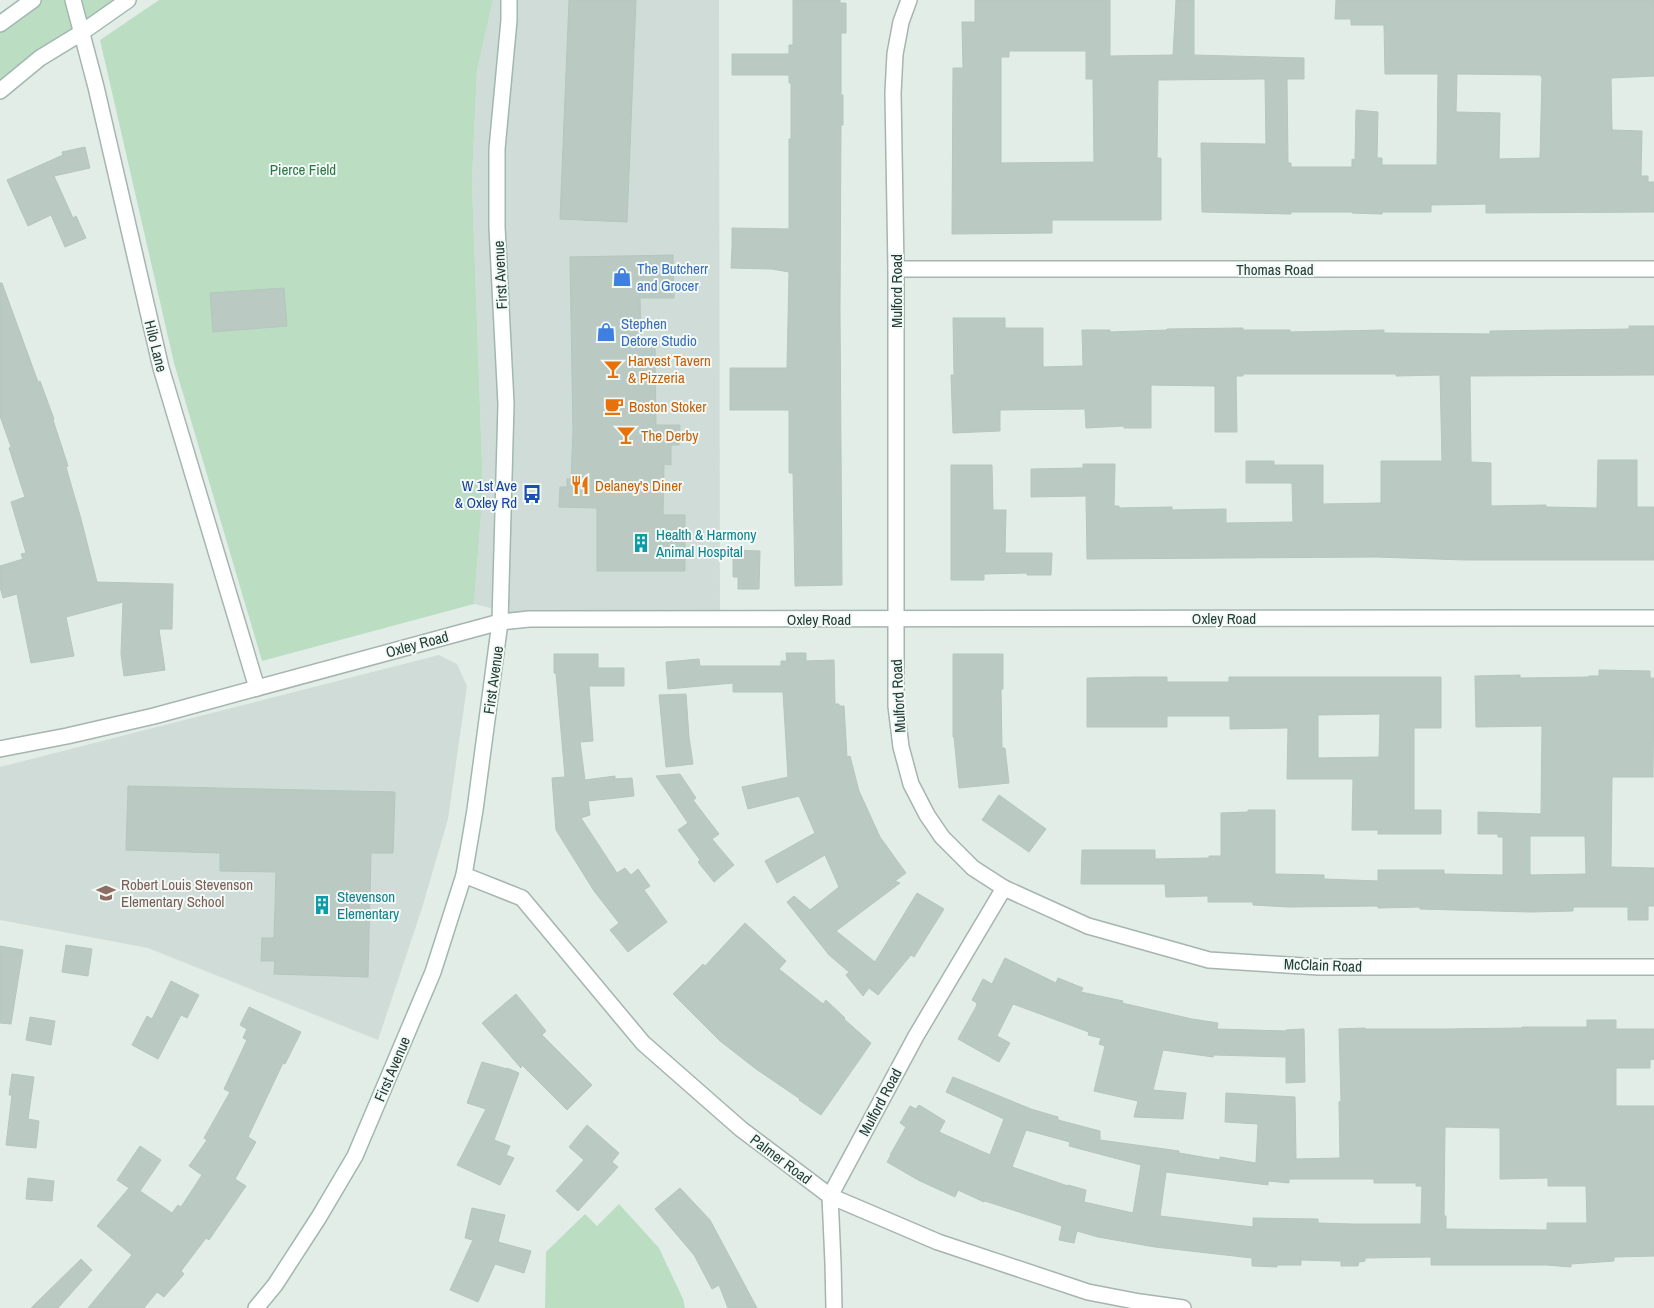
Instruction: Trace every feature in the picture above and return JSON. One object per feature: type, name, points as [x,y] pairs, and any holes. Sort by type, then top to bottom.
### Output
[{"type":"street","points":[[0,24],[33,0]]},
{"type":"street","name":"Hilo Lane","points":[[73,0],[96,87],[161,368],[257,688]]},
{"type":"street","points":[[0,91],[40,58],[81,33],[128,0]]},
{"type":"street","name":"First Avenue","points":[[256,1308],[275,1285],[356,1156],[432,972],[464,874],[475,810],[500,622],[506,404],[497,227],[497,149],[509,20],[509,0]]},
{"type":"street","name":"Mulford Road","points":[[830,1196],[916,1036],[1004,888],[973,868],[942,837],[926,815],[911,784],[901,746],[896,706],[896,269],[893,93],[895,54],[909,0]]},
{"type":"street","name":"Thomas Road","points":[[896,269],[1654,269]]},
{"type":"street","name":"Oxley Road","points":[[0,749],[154,716],[500,622],[529,619],[1654,618]]},
{"type":"street","name":"Palmer Road","points":[[464,874],[522,898],[643,1042],[741,1129],[830,1196],[938,1242],[1088,1292],[1182,1308]]},
{"type":"street","name":"McClain Road","points":[[1004,888],[1088,926],[1209,960],[1319,967],[1654,967]]},
{"type":"street","points":[[830,1196],[834,1308]]},
{"type":"shaded area","points":[[493,0],[719,0],[720,618],[535,619],[474,604],[483,490],[472,181],[477,71]]},
{"type":"shaded area","points":[[439,655],[457,664],[467,686],[448,819],[422,908],[378,1040],[148,948],[0,920],[0,767]]},
{"type":"green space","points":[[33,0],[128,0],[0,91],[0,24]]},
{"type":"green space","name":"Pierce Field","points":[[159,0],[493,0],[477,71],[472,181],[483,490],[474,604],[262,661],[174,363],[100,40]]},
{"type":"green space","points":[[619,1204],[659,1248],[683,1299],[685,1308],[545,1308],[546,1252],[585,1214],[597,1226]]},
{"type":"building","points":[[569,0],[636,0],[627,222],[560,219]]},
{"type":"building","points":[[793,0],[840,0],[840,3],[846,3],[846,33],[841,33],[841,95],[843,95],[843,125],[841,125],[840,311],[842,585],[795,586],[793,473],[789,473],[789,410],[730,410],[730,368],[787,368],[789,272],[772,269],[731,268],[732,228],[789,229],[789,139],[791,139],[791,83],[789,83],[789,75],[732,75],[732,54],[789,54],[789,45],[793,45]]},
{"type":"building","points":[[975,0],[1110,0],[1110,56],[1173,55],[1176,0],[1194,0],[1194,55],[1304,58],[1304,79],[1287,79],[1288,163],[1291,163],[1291,167],[1352,167],[1352,159],[1355,160],[1356,110],[1378,112],[1377,158],[1382,158],[1382,165],[1437,165],[1438,74],[1385,74],[1384,25],[1351,25],[1351,19],[1335,19],[1336,0],[1654,0],[1654,76],[1611,78],[1612,130],[1642,131],[1641,176],[1648,176],[1648,182],[1654,182],[1654,212],[1486,213],[1486,204],[1431,205],[1431,212],[1382,212],[1382,214],[1352,212],[1291,212],[1291,214],[1202,212],[1201,143],[1266,144],[1265,79],[1158,80],[1157,158],[1161,158],[1161,220],[1052,220],[1052,233],[952,234],[953,68],[963,68],[962,22],[975,22]],"holes":[[[1009,51],[1086,51],[1086,79],[1093,79],[1094,162],[1001,163],[1001,57],[1009,57]],[[1457,74],[1541,75],[1540,158],[1499,159],[1500,113],[1456,112]]]},
{"type":"building","points":[[85,147],[90,168],[54,176],[73,218],[76,216],[86,238],[65,247],[51,215],[28,226],[7,180],[63,155],[62,152]]},
{"type":"building","points":[[673,255],[674,298],[640,298],[641,343],[655,343],[656,425],[680,425],[679,445],[671,445],[671,465],[664,464],[663,515],[685,515],[685,571],[597,571],[597,508],[559,507],[560,487],[567,487],[567,479],[571,479],[573,432],[570,257]]},
{"type":"building","points":[[0,283],[2,283],[38,382],[40,381],[54,419],[68,466],[66,467],[97,582],[173,584],[172,629],[159,629],[165,670],[124,676],[121,654],[123,602],[66,617],[74,656],[31,663],[17,594],[3,598],[0,587],[0,566],[23,559],[21,554],[26,553],[11,502],[25,497],[0,416]]},
{"type":"building","points":[[284,288],[287,326],[213,332],[210,293]]},
{"type":"building","points":[[953,318],[1005,318],[1005,328],[1043,328],[1043,367],[1083,366],[1082,330],[1110,330],[1110,332],[1243,328],[1243,330],[1290,330],[1290,332],[1384,330],[1384,333],[1490,334],[1490,331],[1629,329],[1629,326],[1654,326],[1654,375],[1470,376],[1471,462],[1491,463],[1491,506],[1546,505],[1546,507],[1597,508],[1598,460],[1637,460],[1637,507],[1654,507],[1654,560],[1465,560],[1377,557],[1087,559],[1086,496],[1031,497],[1031,469],[1083,468],[1083,464],[1115,464],[1114,506],[1119,506],[1119,508],[1172,507],[1172,510],[1226,509],[1226,523],[1293,522],[1292,483],[1246,483],[1246,461],[1274,461],[1274,465],[1323,465],[1323,504],[1381,503],[1381,461],[1442,461],[1440,375],[1243,374],[1243,376],[1236,376],[1237,432],[1215,432],[1215,386],[1151,385],[1151,428],[1124,428],[1124,426],[1086,428],[1085,409],[1000,410],[1000,431],[953,433],[951,375],[954,375]]},
{"type":"building","points":[[951,465],[992,465],[993,510],[1006,510],[1005,553],[1052,553],[1051,575],[1027,575],[1027,573],[984,574],[984,580],[951,580]]},
{"type":"building","points":[[733,550],[760,551],[759,589],[738,589],[738,577],[733,577]]},
{"type":"building","points":[[786,653],[806,653],[806,661],[834,660],[835,704],[844,706],[847,757],[850,756],[859,791],[880,837],[906,873],[895,881],[900,883],[836,931],[875,962],[917,893],[944,909],[914,957],[911,955],[878,995],[869,988],[863,996],[846,975],[849,972],[829,955],[787,902],[794,896],[810,910],[839,887],[825,855],[777,883],[765,861],[815,833],[799,796],[748,809],[742,787],[788,777],[783,692],[733,692],[733,683],[668,689],[666,662],[699,659],[700,666],[781,666],[781,661],[787,661]]},
{"type":"building","points":[[554,654],[598,654],[598,668],[624,668],[624,686],[589,686],[593,741],[580,742],[585,780],[615,776],[615,779],[632,778],[634,796],[588,801],[590,815],[581,818],[617,873],[625,868],[631,875],[638,869],[650,886],[644,890],[667,922],[628,952],[610,930],[619,923],[594,891],[556,830],[552,778],[565,777],[556,673],[554,673]]},
{"type":"building","points":[[953,654],[1003,654],[1003,689],[1001,689],[1002,748],[1005,748],[1009,783],[959,788],[953,737]]},
{"type":"building","points":[[1599,670],[1650,671],[1650,678],[1654,678],[1653,777],[1612,777],[1611,867],[1654,868],[1654,906],[1648,906],[1648,920],[1628,920],[1628,907],[1573,907],[1573,911],[1530,912],[1420,909],[1420,907],[1378,908],[1378,906],[1289,907],[1253,905],[1253,902],[1208,902],[1208,896],[1166,897],[1165,884],[1081,884],[1082,850],[1155,850],[1155,859],[1221,856],[1221,813],[1248,812],[1248,810],[1275,810],[1275,874],[1324,875],[1324,879],[1378,881],[1378,870],[1444,870],[1444,874],[1503,875],[1503,837],[1498,837],[1498,834],[1478,834],[1478,812],[1541,814],[1542,726],[1476,727],[1475,676],[1520,675],[1520,678],[1599,676]],"holes":[[[1530,836],[1585,836],[1586,874],[1530,875]]]},
{"type":"building","points":[[1167,677],[1167,682],[1229,682],[1229,677],[1441,677],[1441,728],[1414,728],[1414,810],[1441,810],[1441,834],[1378,834],[1378,830],[1352,830],[1353,779],[1287,779],[1288,728],[1230,729],[1230,716],[1167,716],[1167,727],[1087,727],[1087,678]],"holes":[[[1380,714],[1379,757],[1318,758],[1318,715]]]},
{"type":"building","points":[[686,694],[693,764],[666,767],[659,695]]},
{"type":"building","points":[[680,774],[696,798],[693,800],[719,834],[712,839],[734,865],[714,882],[698,862],[700,860],[678,830],[688,823],[656,776]]},
{"type":"building","name":"Stevenson Elementary","points":[[128,786],[395,792],[393,853],[371,853],[368,977],[274,974],[275,961],[261,961],[262,938],[274,938],[276,872],[220,871],[220,853],[126,850]]},
{"type":"building","points":[[999,795],[1046,829],[1029,852],[982,820]]},
{"type":"building","points":[[745,923],[786,961],[779,969],[823,1004],[826,1000],[871,1043],[821,1115],[720,1041],[673,994],[703,964],[705,966]]},
{"type":"building","points":[[66,945],[92,949],[88,976],[62,972]]},
{"type":"building","points":[[0,946],[23,950],[11,1024],[0,1023]]},
{"type":"building","points":[[1005,958],[1056,983],[1058,978],[1083,988],[1081,992],[1192,1019],[1218,1023],[1217,1029],[1286,1031],[1304,1029],[1305,1082],[1286,1083],[1286,1057],[1214,1055],[1213,1057],[1163,1050],[1153,1090],[1186,1093],[1183,1119],[1134,1117],[1138,1101],[1094,1091],[1105,1046],[1099,1044],[1101,1038],[1088,1035],[1089,1032],[1013,1004],[997,1036],[1010,1043],[999,1062],[958,1039],[976,1007],[977,1003],[972,1000],[983,979],[992,984]]},
{"type":"building","points":[[171,981],[199,995],[187,1018],[181,1015],[158,1059],[132,1045],[147,1016],[152,1019]]},
{"type":"building","points":[[516,994],[546,1031],[542,1035],[592,1085],[567,1110],[522,1065],[521,1068],[482,1023]]},
{"type":"building","points":[[249,1007],[301,1032],[285,1064],[283,1063],[248,1137],[256,1142],[235,1179],[246,1186],[209,1240],[206,1238],[181,1271],[184,1274],[164,1297],[157,1292],[144,1308],[88,1308],[132,1255],[97,1226],[129,1188],[117,1180],[140,1146],[161,1160],[140,1191],[172,1213],[178,1205],[181,1207],[202,1175],[189,1166],[207,1140],[204,1138],[230,1092],[224,1089],[247,1040],[243,1038],[247,1029],[240,1025]]},
{"type":"building","points":[[30,1017],[55,1021],[51,1045],[26,1040]]},
{"type":"building","points":[[1587,1020],[1616,1020],[1616,1029],[1654,1029],[1654,1059],[1650,1060],[1650,1068],[1616,1068],[1616,1106],[1654,1106],[1654,1256],[1614,1257],[1614,1261],[1571,1264],[1571,1267],[1547,1265],[1431,1265],[1431,1257],[1365,1258],[1365,1261],[1359,1262],[1358,1266],[1341,1266],[1341,1261],[1301,1260],[1301,1265],[1277,1265],[1277,1267],[1252,1266],[1252,1258],[1155,1247],[1098,1237],[1077,1231],[1074,1243],[1059,1240],[1062,1226],[984,1202],[958,1190],[955,1197],[918,1180],[887,1162],[906,1127],[900,1123],[910,1106],[916,1109],[919,1105],[945,1121],[939,1132],[990,1155],[1004,1119],[946,1092],[953,1077],[1031,1109],[1058,1117],[1058,1120],[1100,1131],[1100,1140],[1179,1151],[1179,1153],[1220,1160],[1220,1157],[1256,1163],[1258,1124],[1225,1122],[1226,1093],[1295,1097],[1296,1159],[1340,1158],[1339,1029],[1587,1027]],"holes":[[[1445,1127],[1500,1128],[1500,1179],[1548,1178],[1548,1186],[1586,1186],[1587,1223],[1547,1223],[1547,1230],[1446,1229],[1446,1216],[1444,1216]],[[1026,1130],[1070,1142],[1069,1146],[1141,1165],[1133,1213],[1084,1202],[1086,1190],[1068,1186],[1012,1167]],[[1166,1172],[1268,1185],[1268,1181],[1289,1183],[1289,1179],[1374,1179],[1374,1183],[1416,1183],[1416,1186],[1422,1186],[1421,1224],[1318,1223],[1318,1219],[1253,1218],[1253,1227],[1160,1216]]]},
{"type":"building","points":[[482,1062],[519,1073],[494,1140],[510,1146],[506,1155],[514,1158],[500,1185],[457,1165],[486,1109],[467,1103]]},
{"type":"building","points":[[12,1074],[34,1077],[28,1119],[39,1121],[36,1148],[6,1145],[12,1095],[9,1095]]},
{"type":"building","points":[[587,1125],[619,1153],[612,1162],[618,1167],[578,1211],[556,1191],[584,1160],[569,1147]]},
{"type":"building","points":[[28,1178],[54,1181],[52,1201],[26,1199]]},
{"type":"building","points":[[680,1188],[710,1220],[757,1308],[728,1308],[719,1285],[712,1289],[694,1255],[655,1209]]},
{"type":"building","points":[[472,1208],[505,1215],[498,1242],[531,1251],[524,1273],[495,1264],[478,1302],[450,1290],[473,1240],[465,1238]]},
{"type":"building","points":[[81,1259],[92,1270],[58,1308],[31,1308]]},
{"type":"place","name":"The Butcherr and Grocer","points":[[622,277]]},
{"type":"place","name":"Stephen Detore Studio","points":[[606,332]]},
{"type":"place","name":"Harvest Tavern & Pizzeria","points":[[613,369]]},
{"type":"place","name":"Boston Stoker","points":[[614,406]]},
{"type":"place","name":"The Derby","points":[[626,435]]},
{"type":"place","name":"Delaney's Diner","points":[[580,485]]},
{"type":"place","name":"W 1st Ave & Oxley Rd","points":[[532,494]]},
{"type":"place","name":"Health & Harmony Animal Hospital","points":[[641,543]]},
{"type":"place","name":"Robert Louis Stevenson Elementary School","points":[[106,893]]},
{"type":"place","name":"Stevenson Elementary","points":[[322,905]]}]
